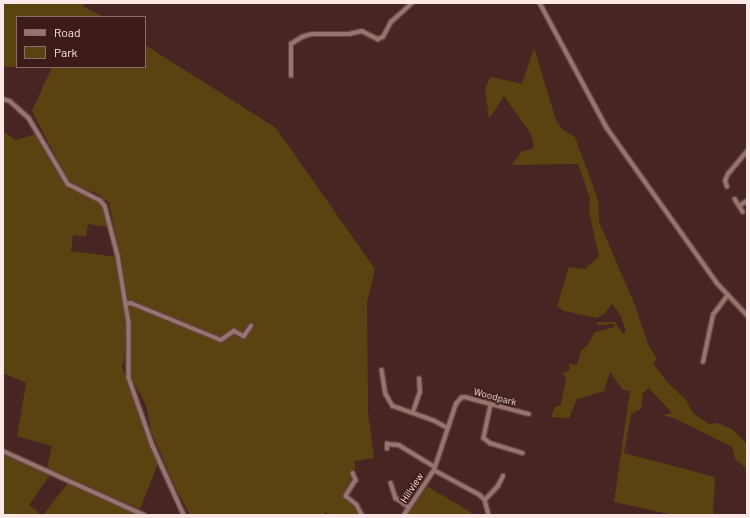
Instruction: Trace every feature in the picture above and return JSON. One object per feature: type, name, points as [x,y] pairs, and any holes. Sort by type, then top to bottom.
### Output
[{"type":"street","points":[[291,76],[291,44],[302,37],[312,34],[349,34],[362,31],[378,39],[383,37],[391,22],[412,3]]},
{"type":"street","points":[[540,3],[607,128],[671,222],[728,295],[747,315]]},
{"type":"street","points":[[3,99],[10,101],[29,118],[68,184],[101,201],[105,206],[118,256],[129,327],[129,378],[153,446],[184,515]]},
{"type":"street","points":[[727,187],[725,181],[728,174],[747,152]]},
{"type":"street","points":[[735,199],[741,205],[743,212]]},
{"type":"street","points":[[741,205],[747,201]]},
{"type":"street","points":[[703,362],[713,315],[728,295]]},
{"type":"street","points":[[125,304],[131,303],[221,340],[234,331],[244,336],[251,326]]},
{"type":"street","points":[[382,370],[386,394],[390,402],[401,410],[413,412],[448,428]]},
{"type":"street","points":[[413,412],[420,392],[419,378]]},
{"type":"street","name":"Woodpark","points":[[444,446],[448,428],[460,398],[465,397],[530,414]]},
{"type":"street","points":[[491,405],[484,438],[490,443],[523,453]]},
{"type":"street","points":[[387,449],[387,444],[403,447],[485,500],[489,515]]},
{"type":"street","name":"Hillview","points":[[404,515],[434,468],[444,446]]},
{"type":"street","points":[[3,451],[144,515]]},
{"type":"street","points":[[353,473],[356,480],[346,496],[357,505],[362,515]]},
{"type":"street","points":[[485,500],[498,486],[503,476]]},
{"type":"street","points":[[391,482],[396,498],[409,508]]},
{"type":"green space","points":[[3,3],[84,3],[83,6],[101,16],[16,16],[16,67],[3,67]]},
{"type":"green space","points":[[146,46],[276,128],[375,269],[367,302],[368,412],[374,458],[355,461],[355,470],[350,471],[351,486],[342,497],[353,505],[359,515],[332,515],[325,512],[324,515],[190,515],[175,487],[151,431],[146,405],[131,377],[132,338],[128,299],[109,202],[94,192],[76,187],[67,178],[32,111],[52,68],[146,68]]},
{"type":"green space","points":[[534,48],[556,120],[563,130],[575,137],[598,200],[599,222],[634,303],[648,344],[657,359],[653,363],[666,381],[685,399],[694,414],[709,424],[718,423],[733,430],[747,444],[747,477],[745,467],[735,459],[732,447],[676,419],[662,415],[672,413],[649,388],[643,393],[641,409],[631,414],[624,453],[715,477],[713,515],[674,515],[614,502],[630,391],[623,390],[610,372],[604,391],[577,399],[569,418],[551,417],[555,407],[561,405],[566,379],[563,373],[570,370],[569,364],[577,365],[581,350],[587,346],[595,332],[615,327],[614,324],[598,325],[596,322],[615,322],[623,334],[626,331],[621,316],[612,304],[604,314],[597,318],[564,311],[557,306],[569,267],[585,269],[599,256],[589,212],[590,198],[578,164],[512,165],[521,152],[534,148],[531,134],[504,96],[489,119],[485,88],[491,77],[522,84]]},
{"type":"green space","points":[[3,131],[15,140],[38,134],[69,186],[104,206],[109,227],[88,224],[86,237],[73,235],[71,251],[117,257],[127,327],[124,362],[121,365],[159,461],[140,509],[47,468],[52,446],[17,436],[26,383],[3,373]]},
{"type":"green space","points":[[3,454],[50,475],[29,505],[41,515],[3,515]]},
{"type":"green space","points":[[68,483],[138,515],[43,515]]},
{"type":"green space","points":[[427,486],[472,513],[472,515],[407,515]]}]
